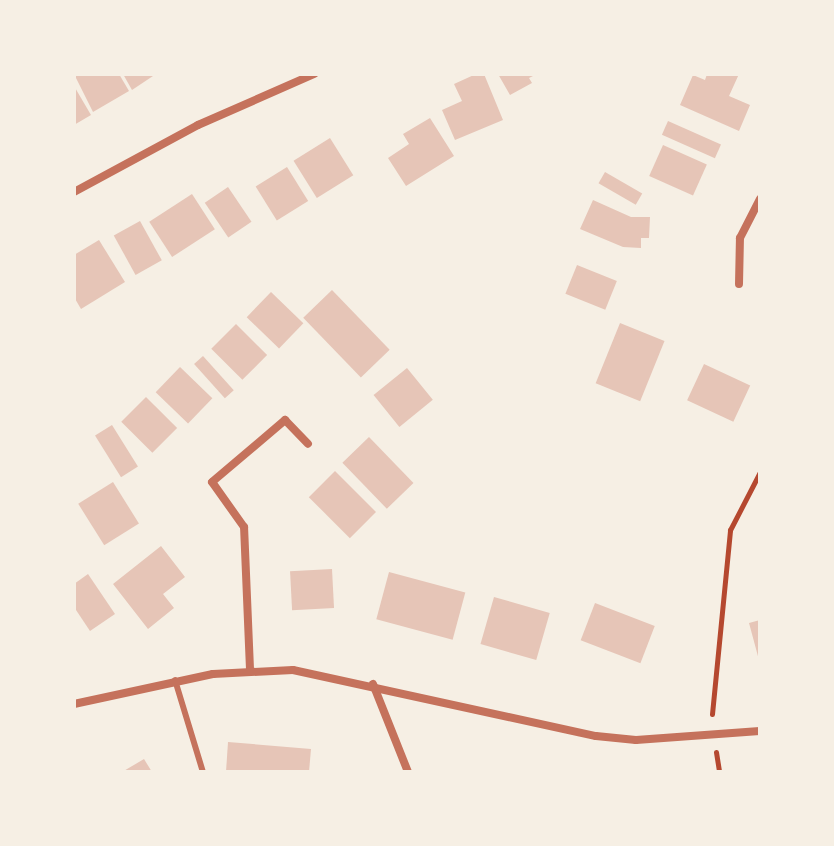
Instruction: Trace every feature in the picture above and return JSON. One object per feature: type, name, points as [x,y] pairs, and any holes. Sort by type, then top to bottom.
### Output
[{"type":"street","points":[[74,192],[198,125],[314,74]]},
{"type":"street","points":[[739,284],[740,238],[760,199]]},
{"type":"street","points":[[250,669],[244,527],[212,482],[285,420],[308,444]]},
{"type":"street","points":[[74,704],[175,680],[250,669],[293,670],[373,684],[596,736],[636,740],[714,737],[760,731]]},
{"type":"street","points":[[373,684],[408,772]]},
{"type":"lane","points":[[175,680],[203,772]]},
{"type":"path","points":[[719,772],[711,708],[730,530],[760,472]]},
{"type":"building","points":[[74,74],[119,74],[129,91],[93,112]]},
{"type":"building","points":[[123,74],[156,74],[132,90]]},
{"type":"building","points":[[476,74],[484,74],[503,120],[455,140],[442,110],[462,101],[454,84]]},
{"type":"building","points":[[498,74],[537,74],[529,78],[532,83],[510,95]]},
{"type":"building","points":[[707,74],[739,74],[729,96],[750,105],[739,131],[680,105],[693,75],[705,80]]},
{"type":"building","points":[[74,86],[91,115],[74,125]]},
{"type":"building","points":[[430,118],[454,156],[406,186],[388,158],[409,144],[403,134]]},
{"type":"building","points":[[668,121],[721,145],[715,158],[662,135]]},
{"type":"building","points":[[330,138],[353,175],[317,198],[294,161]]},
{"type":"building","points":[[663,145],[707,165],[693,196],[649,176]]},
{"type":"building","points":[[287,167],[308,201],[277,221],[256,187]]},
{"type":"building","points":[[605,172],[642,194],[636,205],[598,183]]},
{"type":"building","points":[[228,187],[251,222],[228,237],[205,203]]},
{"type":"building","points":[[192,194],[215,229],[172,257],[149,222]]},
{"type":"building","points":[[593,200],[631,217],[650,217],[649,238],[641,238],[641,248],[623,247],[580,229]]},
{"type":"building","points":[[140,221],[162,260],[136,275],[114,236]]},
{"type":"building","points":[[99,240],[125,282],[81,309],[74,297],[74,255]]},
{"type":"building","points":[[577,265],[617,281],[605,310],[565,294]]},
{"type":"building","points":[[332,290],[390,350],[361,377],[303,318]]},
{"type":"building","points":[[271,292],[303,323],[279,348],[247,317]]},
{"type":"building","points":[[620,323],[665,341],[640,401],[596,383]]},
{"type":"building","points":[[236,324],[267,355],[242,380],[211,349]]},
{"type":"building","points":[[203,356],[234,390],[225,398],[194,364]]},
{"type":"building","points":[[704,364],[750,386],[733,422],[687,400]]},
{"type":"building","points":[[180,367],[212,398],[188,423],[156,392]]},
{"type":"building","points":[[407,368],[433,400],[399,427],[374,395]]},
{"type":"building","points":[[146,397],[177,428],[152,453],[121,422]]},
{"type":"building","points":[[112,425],[138,467],[121,477],[95,436]]},
{"type":"building","points":[[369,437],[413,483],[387,509],[342,463]]},
{"type":"building","points":[[335,471],[376,512],[350,538],[309,497]]},
{"type":"building","points":[[113,482],[139,524],[104,545],[78,504]]},
{"type":"building","points":[[161,546],[185,577],[163,594],[174,608],[148,629],[113,584]]},
{"type":"building","points":[[332,569],[334,608],[292,610],[290,571]]},
{"type":"building","points":[[389,572],[465,592],[453,640],[376,619]]},
{"type":"building","points":[[88,574],[115,614],[90,631],[74,607],[74,584]]},
{"type":"building","points":[[494,597],[550,613],[536,660],[480,644]]},
{"type":"building","points":[[595,603],[655,626],[640,663],[581,640]]},
{"type":"building","points":[[760,620],[760,660],[759,660],[749,623]]},
{"type":"building","points":[[228,742],[311,749],[309,772],[226,772]]},
{"type":"building","points":[[144,759],[152,772],[122,772]]}]
